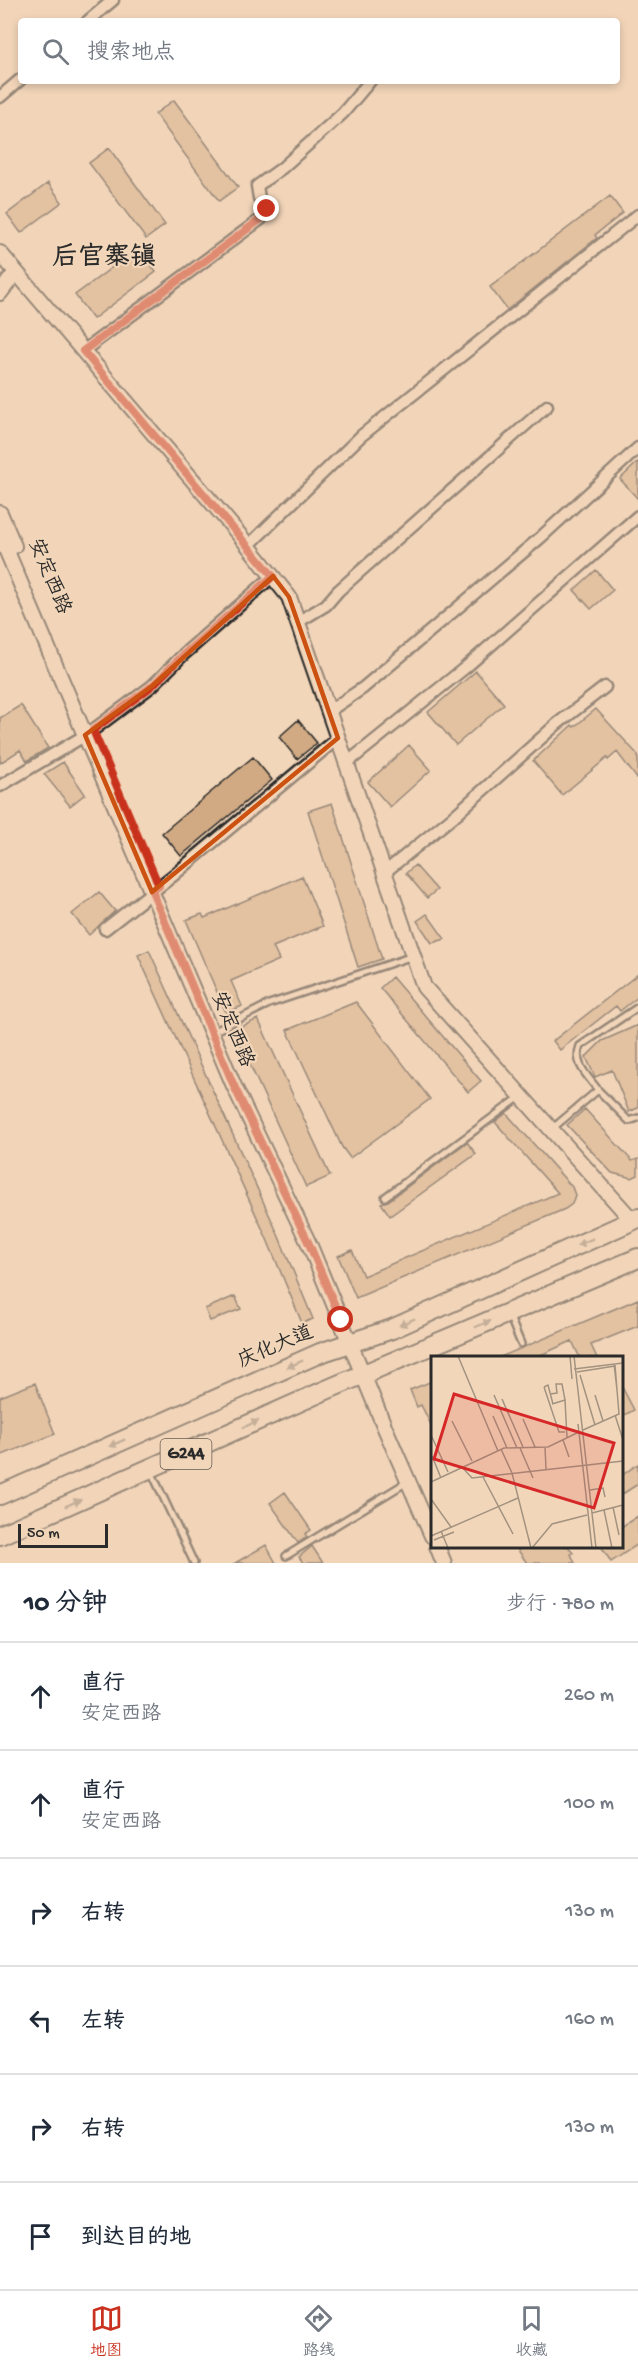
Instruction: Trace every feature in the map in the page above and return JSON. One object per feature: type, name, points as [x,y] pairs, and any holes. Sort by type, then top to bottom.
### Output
[{"type":"highway","name":"庆化大道","points":[[0,1495],[320,1353],[392,1329],[635,1219]]},
{"type":"highway","name":"G244","points":[[0,1535],[367,1373],[638,1258]]},
{"type":"street","points":[[91,18],[112,0]]},
{"type":"street","points":[[0,97],[18,82]]},
{"type":"street","points":[[83,351],[261,219],[267,209],[259,198],[257,186],[282,168],[343,113],[367,84]]},
{"type":"street","points":[[248,546],[361,436],[638,215]]},
{"type":"street","points":[[0,253],[289,597],[424,987],[635,1219]]},
{"type":"street","points":[[0,279],[13,269]]},
{"type":"street","points":[[0,293],[13,269]]},
{"type":"street","points":[[298,622],[326,605],[338,591],[547,406]]},
{"type":"street","points":[[329,711],[363,688],[452,613],[540,538],[638,448]]},
{"type":"street","name":"安定西路","points":[[0,513],[89,733]]},
{"type":"street","points":[[347,763],[466,667],[638,516]]},
{"type":"street","name":"安定西路","points":[[0,536],[242,1083],[319,1243],[354,1341],[408,1481],[431,1534]]},
{"type":"street","points":[[0,786],[89,733],[152,686],[184,654],[273,576]]},
{"type":"street","points":[[385,872],[454,816],[557,724],[605,687]]},
{"type":"street","points":[[105,929],[338,738]]},
{"type":"street","name":"安定西路","points":[[156,889],[234,1086],[354,1341]]},
{"type":"street","name":"安定西路","points":[[367,1373],[431,1512]]},
{"type":"street","points":[[438,1548],[444,1563]]},
{"type":"street","points":[[448,1548],[454,1563]]},
{"type":"lane","points":[[219,1029],[269,1004],[414,956]]},
{"type":"lane","points":[[638,1007],[580,1046],[578,1052],[579,1064],[598,1090],[629,1121],[638,1118]]},
{"type":"lane","points":[[552,1129],[598,1090]]},
{"type":"lane","points":[[385,1197],[522,1096]]},
{"type":"lane","points":[[508,1314],[521,1344]]},
{"type":"lane","points":[[150,1470],[194,1563]]},
{"type":"lane","points":[[286,1556],[408,1481]]},
{"type":"highlighted area","points":[[273,576],[289,597],[338,738],[152,892],[85,735],[152,686]]},
{"type":"building","points":[[174,100],[238,187],[219,201],[155,114]]},
{"type":"building","points":[[109,148],[165,225],[146,239],[89,163]]},
{"type":"building","points":[[48,183],[62,202],[21,233],[7,214]]},
{"type":"building","points":[[610,196],[623,213],[595,235],[597,238],[507,310],[490,287]]},
{"type":"building","points":[[138,248],[156,272],[93,319],[75,295]]},
{"type":"building","points":[[638,462],[638,499],[620,479]]},
{"type":"building","points":[[596,570],[613,590],[591,609],[574,590]]},
{"type":"building","points":[[476,671],[504,704],[456,745],[428,712]]},
{"type":"building","points":[[21,705],[48,748],[27,761],[20,750],[0,763],[0,718]]},
{"type":"building","points":[[596,709],[638,755],[638,780],[617,752],[562,795],[533,761],[572,725],[574,727]]},
{"type":"building","points":[[298,720],[317,743],[297,759],[279,737]]},
{"type":"building","points":[[409,745],[431,770],[390,807],[368,782]]},
{"type":"building","points":[[253,757],[272,780],[181,856],[162,833]]},
{"type":"building","points":[[63,762],[85,794],[70,806],[44,774]]},
{"type":"building","points":[[332,803],[382,959],[358,967],[308,811]]},
{"type":"building","points":[[415,865],[437,890],[427,898],[406,873]]},
{"type":"building","points":[[302,876],[323,926],[273,947],[279,960],[231,981],[242,1006],[226,1013],[186,920],[202,914],[204,918]]},
{"type":"building","points":[[99,892],[115,911],[89,935],[72,914]]},
{"type":"building","points":[[427,914],[445,939],[432,943],[417,921]]},
{"type":"building","points":[[149,950],[277,1232],[313,1319],[302,1323],[266,1237],[138,955]]},
{"type":"building","points":[[638,974],[638,997],[620,1011],[616,1006],[560,1050],[553,1041]]},
{"type":"building","points":[[392,977],[481,1081],[468,1092],[380,988]]},
{"type":"building","points":[[356,1002],[430,1099],[350,1158],[342,1147],[287,1030]]},
{"type":"building","points":[[258,1019],[330,1176],[306,1187],[234,1030]]},
{"type":"building","points":[[638,1025],[638,1108],[629,1112],[612,1070],[595,1077],[586,1057],[602,1041]]},
{"type":"building","points":[[585,1109],[632,1161],[638,1159],[638,1175],[632,1178],[612,1173],[567,1125]]},
{"type":"building","points":[[506,1113],[572,1187],[575,1195],[572,1204],[356,1298],[338,1256],[352,1250],[363,1276],[558,1193],[495,1122]]},
{"type":"building","points":[[467,1142],[476,1154],[390,1216],[381,1203],[388,1201]]},
{"type":"building","points":[[235,1296],[241,1309],[210,1321],[205,1309]]},
{"type":"building","points":[[638,1299],[638,1326],[591,1345],[596,1356],[579,1356],[572,1341],[538,1356],[503,1356]]},
{"type":"building","points":[[431,1381],[431,1425],[421,1405],[417,1407],[410,1390]]},
{"type":"building","points":[[35,1383],[55,1434],[0,1456],[0,1397]]},
{"type":"building","points":[[623,1389],[634,1410],[623,1416]]},
{"type":"building","points":[[638,1464],[638,1484],[623,1494],[623,1475]]},
{"type":"building","points":[[285,1492],[311,1530],[305,1534],[307,1537],[298,1543],[270,1503]]},
{"type":"building","points":[[638,1516],[638,1544],[611,1562],[602,1548],[623,1548],[623,1526]]},
{"type":"building","points":[[266,1545],[276,1563],[235,1563]]},
{"type":"building","points":[[312,1546],[323,1563],[303,1563],[299,1557]]},
{"type":"building","points":[[516,1548],[569,1548],[575,1563],[527,1563]]},
{"type":"district","name":"后官寨镇","points":[[104,259]]},
{"type":"route","points":[[267,209],[261,219],[83,351],[273,576],[184,654],[152,686],[93,730],[159,886],[152,891],[234,1086],[310,1246],[341,1320]]}]
